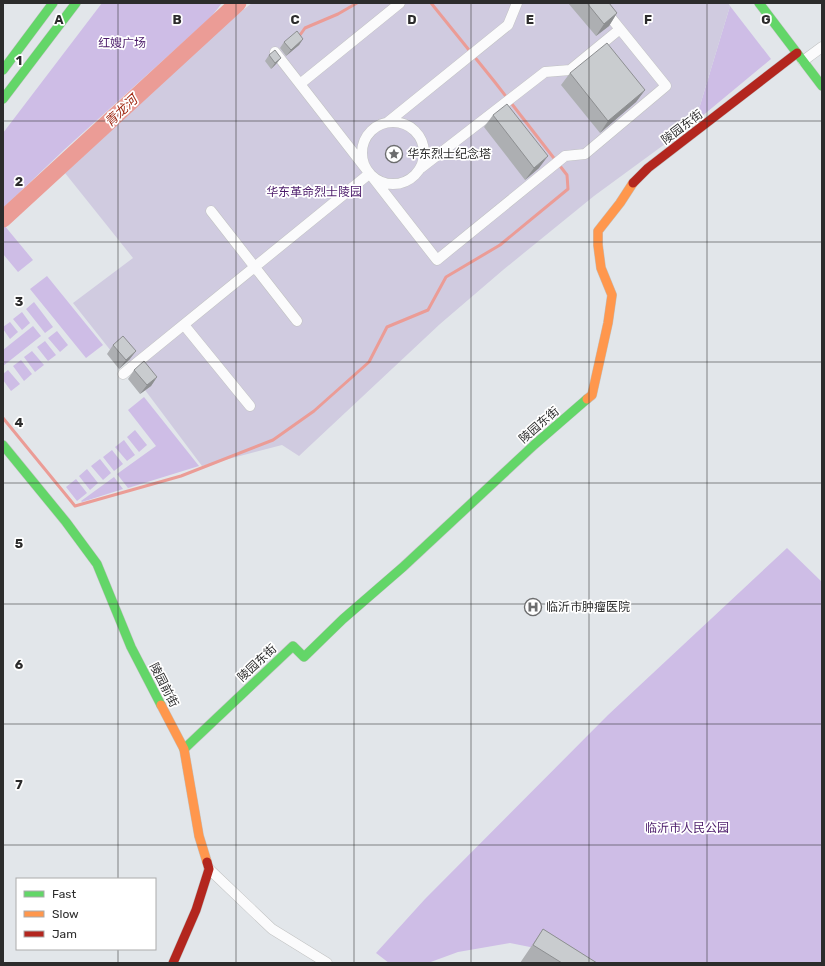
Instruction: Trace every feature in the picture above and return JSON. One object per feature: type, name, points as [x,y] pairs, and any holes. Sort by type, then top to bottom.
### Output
[{"type":"street","points":[[3,70],[53,3]]},
{"type":"street","points":[[3,99],[76,3]]},
{"type":"street","points":[[300,84],[400,3]]},
{"type":"street","points":[[388,122],[508,25],[517,3]]},
{"type":"street","points":[[275,52],[437,260],[565,156],[585,154],[666,86],[599,3]]},
{"type":"street","points":[[759,3],[822,86]]},
{"type":"street","points":[[421,168],[424,159],[424,149],[421,139],[416,131],[408,125],[388,122],[379,124],[365,137],[361,155],[363,164],[369,174],[376,180],[385,184],[395,185],[406,182],[421,168],[545,72],[570,70],[620,30]]},
{"type":"street","points":[[800,57],[822,47]]},
{"type":"street","name":"陵园东街","points":[[184,749],[293,646],[304,657],[534,445],[592,395],[608,323],[612,295],[601,268],[598,231],[620,203],[634,181],[648,168],[800,57]]},
{"type":"street","points":[[123,374],[369,174]]},
{"type":"street","points":[[211,211],[297,321]]},
{"type":"street","points":[[184,325],[250,406]]},
{"type":"street","name":"陵园前街","points":[[3,445],[66,522],[97,564],[131,648],[184,749],[199,836],[209,869]]},
{"type":"street","points":[[173,963],[196,910],[209,869],[272,929],[328,963]]},
{"type":"green space","name":"红嫂广场","points":[[102,3],[222,3],[211,17],[65,149],[3,208],[3,133]]},
{"type":"green space","name":"华东革命烈士陵园","points":[[252,3],[728,3],[730,6],[695,122],[594,196],[503,270],[440,324],[299,456],[282,445],[202,466],[145,390],[150,386],[117,346],[111,351],[73,303],[133,258],[65,173],[233,18]]},
{"type":"green space","points":[[730,6],[771,59],[695,122]]},
{"type":"green space","points":[[4,225],[33,260],[18,272],[3,254]]},
{"type":"green space","points":[[47,276],[103,345],[86,358],[30,289]]},
{"type":"green space","points":[[34,302],[53,327],[45,333],[26,309]]},
{"type":"green space","points":[[22,312],[30,323],[22,330],[13,319]]},
{"type":"green space","points":[[10,322],[18,332],[10,339],[3,327]]},
{"type":"green space","points":[[33,326],[41,336],[3,366],[3,350]]},
{"type":"green space","points":[[57,331],[68,345],[60,352],[48,338]]},
{"type":"green space","points":[[45,341],[56,355],[48,361],[37,347]]},
{"type":"green space","points":[[32,351],[44,365],[35,372],[24,357]]},
{"type":"green space","points":[[21,360],[32,374],[24,381],[13,366]]},
{"type":"green space","points":[[8,370],[20,384],[11,391],[3,380],[3,374]]},
{"type":"green space","points":[[144,397],[199,466],[128,488],[117,474],[156,446],[128,410]]},
{"type":"green space","points":[[135,430],[147,445],[139,452],[127,437]]},
{"type":"green space","points":[[124,440],[135,455],[127,461],[115,447]]},
{"type":"green space","points":[[112,450],[123,464],[114,471],[103,457]]},
{"type":"green space","points":[[100,459],[111,473],[103,480],[91,466]]},
{"type":"green space","points":[[87,469],[98,483],[90,490],[79,476]]},
{"type":"green space","points":[[114,477],[123,489],[82,502],[81,501]]},
{"type":"green space","points":[[76,479],[87,493],[77,501],[66,487]]},
{"type":"green space","name":"临沂市人民公园","points":[[787,548],[822,582],[822,963],[564,963],[540,949],[510,943],[458,952],[428,963],[389,963],[376,953],[425,899],[608,715]]},
{"type":"building","points":[[587,3],[609,3],[617,13],[604,24]]},
{"type":"building","points":[[297,31],[303,39],[291,50],[284,42]]},
{"type":"building","points":[[607,43],[645,90],[608,121],[570,73]]},
{"type":"building","points":[[275,50],[281,58],[275,63],[269,55]]},
{"type":"building","points":[[507,104],[548,156],[534,168],[493,115]]},
{"type":"building","points":[[123,336],[136,351],[126,360],[113,345]]},
{"type":"building","points":[[144,361],[157,377],[147,385],[134,370]]},
{"type":"building","points":[[543,929],[597,963],[562,963],[533,945]]},
{"type":"waterway","name":"青龙河","points":[[3,219],[238,3]]},
{"type":"waterway","points":[[300,35],[305,28],[338,14],[357,3]]},
{"type":"waterway","points":[[3,418],[75,506],[181,476],[273,440],[314,411],[369,362],[387,327],[428,310],[446,277],[500,245],[568,189],[567,175],[431,3]]},
{"type":"traffic: fast","points":[[3,70],[53,3]]},
{"type":"traffic: fast","points":[[3,99],[76,3]]},
{"type":"traffic: fast","points":[[759,3],[822,86]]},
{"type":"traffic: fast","points":[[184,749],[293,646],[304,657],[343,619],[403,567],[534,445],[587,399]]},
{"type":"traffic: fast","points":[[3,445],[66,522],[97,564],[131,647],[161,705]]},
{"type":"traffic: slow","points":[[587,399],[592,395],[608,323],[612,295],[601,268],[598,231],[620,203],[633,183]]},
{"type":"traffic: slow","points":[[161,705],[184,749],[199,836],[207,862]]},
{"type":"traffic: jam","points":[[633,183],[648,168],[797,53]]},
{"type":"traffic: jam","points":[[173,963],[196,910],[209,869],[207,862]]},
{"type":"place","name":"华东烈士纪念塔","points":[[394,154]]},
{"type":"place","name":"临沂市肿瘤医院","points":[[533,607]]}]
